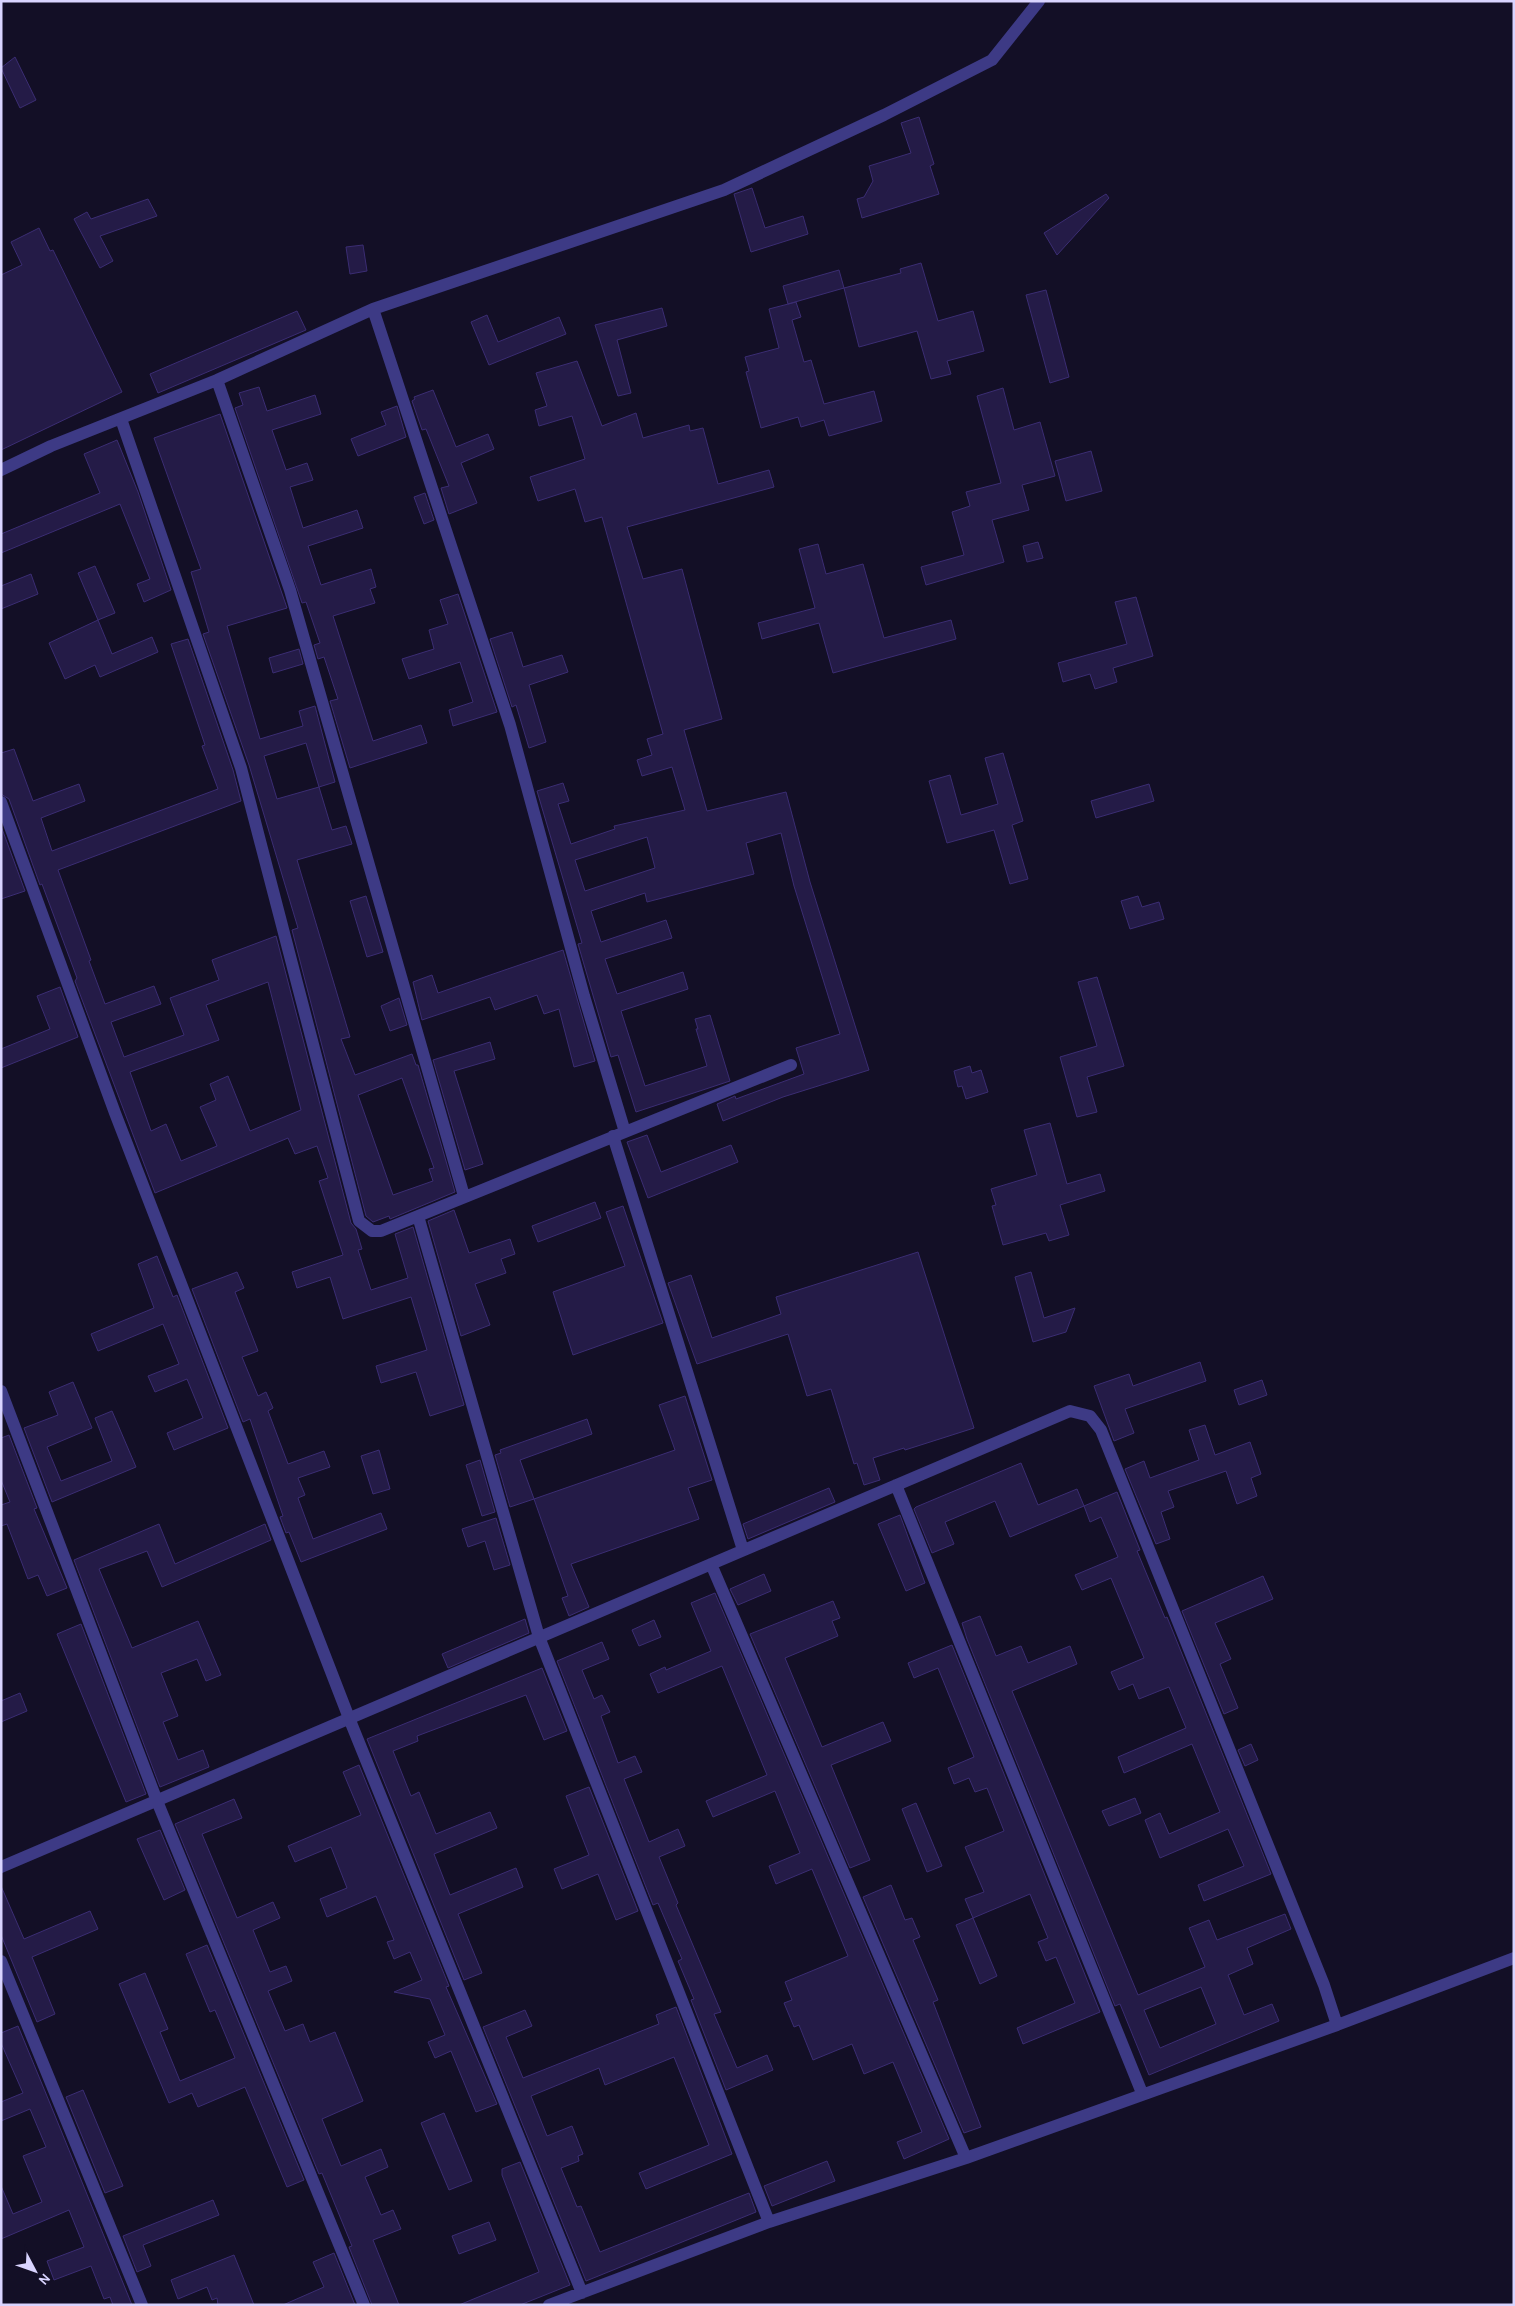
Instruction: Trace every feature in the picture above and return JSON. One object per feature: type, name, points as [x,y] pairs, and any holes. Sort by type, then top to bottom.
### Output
[{"type":"street","points":[[1,470],[51,446],[216,380],[372,310],[724,190],[884,115],[992,60],[1040,1]]},
{"type":"street","points":[[372,310],[510,725],[584,996],[625,1132]]},
{"type":"street","points":[[216,380],[290,590],[464,1196]]},
{"type":"street","points":[[121,419],[241,768],[357,1215],[364,1226],[372,1231],[381,1232],[464,1196],[791,1065]]},
{"type":"street","points":[[1,802],[115,1113],[349,1718],[582,2293]]},
{"type":"street","points":[[613,1136],[743,1550]]},
{"type":"street","points":[[418,1216],[539,1637],[769,2222]]},
{"type":"street","points":[[1,1391],[157,1801],[364,2305]]},
{"type":"street","points":[[1,1867],[1070,1411],[1090,1416],[1101,1430],[1324,1984],[1337,2025]]},
{"type":"street","points":[[896,1485],[1142,2093]]},
{"type":"street","points":[[711,1564],[966,2158]]},
{"type":"street","points":[[549,2305],[769,2222],[966,2158],[1142,2093],[1337,2025],[1514,1958]]},
{"type":"street","points":[[1,1961],[142,2305]]},
{"type":"building","points":[[15,57],[36,100],[20,108],[1,68]]},
{"type":"building","points":[[919,117],[934,164],[930,166],[939,194],[862,218],[857,199],[864,197],[873,181],[869,166],[911,153],[901,123]]},
{"type":"building","points":[[752,188],[765,228],[803,216],[808,234],[751,252],[734,194]]},
{"type":"building","points":[[1106,194],[1109,198],[1057,255],[1044,233]]},
{"type":"building","points":[[148,199],[157,216],[100,236],[113,261],[100,268],[74,219],[87,212],[91,219]]},
{"type":"building","points":[[39,228],[50,251],[53,250],[122,392],[1,450],[1,275],[22,265],[11,242]]},
{"type":"building","points":[[363,245],[367,271],[350,274],[346,247]]},
{"type":"building","points":[[921,263],[938,321],[973,311],[984,351],[947,361],[951,374],[931,379],[917,331],[859,347],[844,288],[901,273],[900,269]]},
{"type":"building","points":[[839,270],[844,288],[788,304],[783,286]]},
{"type":"building","points":[[1046,290],[1069,377],[1050,383],[1026,295]]},
{"type":"building","points":[[796,302],[801,317],[792,320],[804,362],[811,360],[824,404],[874,391],[882,421],[829,436],[824,420],[801,427],[798,417],[761,428],[746,372],[749,371],[745,357],[779,348],[769,309]]},
{"type":"building","points":[[662,308],[667,326],[617,340],[631,393],[618,396],[595,325]]},
{"type":"building","points":[[297,311],[306,330],[158,393],[150,374]]},
{"type":"building","points":[[487,315],[498,342],[559,317],[566,334],[489,365],[471,322]]},
{"type":"building","points":[[577,361],[602,426],[636,413],[643,438],[689,425],[690,431],[703,428],[718,484],[769,470],[774,487],[627,527],[643,579],[682,569],[722,719],[684,730],[707,811],[786,792],[810,882],[869,1070],[783,1097],[723,1121],[717,1104],[735,1096],[736,1099],[804,1074],[796,1048],[840,1034],[794,886],[781,833],[746,843],[754,874],[647,902],[645,893],[591,911],[601,942],[666,920],[672,938],[605,959],[617,994],[683,972],[688,989],[621,1011],[645,1086],[707,1066],[696,1029],[698,1029],[695,1019],[710,1015],[730,1081],[636,1112],[618,1055],[611,1057],[578,944],[582,943],[537,791],[563,783],[569,801],[558,804],[571,844],[615,829],[614,826],[685,810],[672,767],[642,776],[637,760],[652,755],[647,739],[663,734],[602,517],[585,522],[575,489],[538,501],[530,477],[585,459],[572,416],[539,426],[535,410],[547,406],[536,373]],"holes":[[[647,837],[655,868],[585,891],[575,860]]]},
{"type":"building","points":[[259,387],[267,411],[315,395],[321,414],[272,430],[286,470],[307,463],[313,480],[290,487],[303,528],[357,510],[363,528],[308,546],[321,585],[371,569],[376,587],[370,589],[375,603],[333,616],[373,741],[421,725],[427,743],[350,768],[330,701],[338,699],[324,657],[318,659],[314,645],[320,643],[306,602],[302,603],[235,408],[243,405],[239,393]]},
{"type":"building","points":[[1003,388],[1014,430],[1040,422],[1055,476],[1022,485],[1029,510],[992,520],[1004,562],[926,585],[921,567],[964,555],[952,512],[970,506],[966,492],[1001,483],[977,396]]},
{"type":"building","points":[[433,390],[456,447],[488,434],[494,449],[461,463],[477,503],[449,514],[441,488],[449,486],[426,429],[422,430],[412,401],[415,399],[414,397]]},
{"type":"building","points":[[397,406],[406,437],[358,456],[351,439],[386,425],[381,412]]},
{"type":"building","points":[[220,414],[287,608],[227,626],[260,739],[303,726],[299,711],[315,706],[335,782],[319,787],[332,830],[346,826],[352,844],[297,860],[350,1037],[341,1039],[355,1075],[412,1054],[416,1065],[418,1065],[455,1192],[390,1219],[389,1216],[373,1222],[366,1216],[292,930],[298,928],[249,765],[203,634],[209,632],[191,572],[201,569],[154,438]],"holes":[[[306,743],[319,787],[277,799],[264,756]],[[402,1078],[434,1168],[429,1169],[433,1181],[393,1195],[358,1095]]]},
{"type":"building","points":[[117,440],[138,492],[171,590],[144,602],[137,584],[150,579],[120,504],[1,553],[1,534],[100,493],[84,454]]},
{"type":"building","points":[[1091,451],[1102,491],[1066,501],[1055,461]]},
{"type":"building","points":[[425,493],[434,520],[424,524],[414,497]]},
{"type":"building","points":[[1038,542],[1043,558],[1027,562],[1023,546]]},
{"type":"building","points":[[818,544],[826,574],[863,564],[884,638],[951,620],[956,639],[833,673],[819,623],[762,639],[758,623],[815,608],[799,549]]},
{"type":"building","points":[[95,566],[115,613],[98,620],[78,573]]},
{"type":"building","points":[[31,574],[38,594],[1,609],[1,586]]},
{"type":"building","points":[[458,594],[497,712],[453,726],[449,710],[473,702],[460,662],[409,679],[402,659],[434,649],[429,630],[448,624],[440,600]]},
{"type":"building","points":[[1136,597],[1153,656],[1113,668],[1117,682],[1095,689],[1090,674],[1063,682],[1058,663],[1127,644],[1115,602]]},
{"type":"building","points":[[98,620],[112,654],[152,637],[158,652],[100,677],[95,665],[65,679],[49,643]]},
{"type":"building","points":[[512,632],[523,667],[562,655],[568,672],[529,685],[546,742],[529,748],[516,705],[512,707],[490,639]]},
{"type":"building","points":[[188,639],[233,770],[241,801],[58,870],[105,1004],[154,986],[161,1004],[111,1022],[124,1057],[184,1035],[170,998],[219,980],[212,960],[276,936],[351,1223],[356,1229],[362,1249],[358,1250],[371,1290],[408,1278],[395,1234],[413,1227],[464,1405],[430,1416],[416,1372],[381,1383],[376,1366],[427,1350],[411,1297],[343,1319],[330,1277],[297,1288],[292,1272],[343,1255],[319,1181],[328,1178],[317,1146],[295,1154],[288,1138],[155,1193],[75,981],[77,978],[42,884],[40,885],[9,799],[1,794],[1,753],[14,749],[33,801],[79,784],[85,801],[41,818],[52,851],[218,789],[202,746],[205,745],[171,644]],"holes":[[[268,982],[301,1110],[250,1131],[228,1076],[210,1084],[216,1100],[200,1107],[217,1146],[181,1161],[166,1124],[151,1131],[130,1072],[219,1040],[206,1005]]]},
{"type":"building","points":[[299,649],[303,664],[273,673],[269,658]]},
{"type":"building","points":[[1003,753],[1023,821],[1012,825],[1028,879],[1010,884],[994,830],[947,843],[929,781],[950,775],[961,815],[998,804],[985,758]]},
{"type":"building","points":[[1149,784],[1154,801],[1096,818],[1091,801]]},
{"type":"building","points":[[1,826],[25,891],[1,899]]},
{"type":"building","points":[[366,896],[383,952],[367,957],[350,901]]},
{"type":"building","points":[[1138,896],[1142,907],[1159,902],[1164,919],[1130,929],[1121,901]]},
{"type":"building","points":[[563,950],[595,1061],[574,1067],[559,1009],[544,1014],[537,995],[495,1010],[490,997],[422,1020],[413,982],[432,975],[438,993]]},
{"type":"building","points":[[1097,977],[1124,1066],[1087,1077],[1097,1112],[1077,1117],[1060,1057],[1097,1046],[1078,982]]},
{"type":"building","points":[[60,987],[78,1037],[1,1068],[1,1049],[50,1029],[37,996]]},
{"type":"building","points":[[399,998],[407,1025],[390,1031],[381,1006]]},
{"type":"building","points":[[490,1042],[495,1059],[454,1071],[483,1164],[465,1170],[433,1060]]},
{"type":"building","points":[[970,1066],[972,1073],[981,1070],[988,1092],[966,1099],[962,1086],[958,1087],[954,1071]]},
{"type":"building","points":[[1050,1123],[1067,1184],[1100,1174],[1105,1191],[1060,1205],[1069,1235],[1049,1241],[1046,1233],[1003,1245],[992,1206],[996,1205],[991,1189],[1037,1175],[1024,1130]]},
{"type":"building","points":[[647,1135],[661,1172],[731,1145],[738,1162],[648,1198],[627,1142]]},
{"type":"building","points":[[595,1202],[601,1218],[538,1242],[532,1226]]},
{"type":"building","points":[[623,1206],[663,1323],[573,1355],[553,1292],[625,1266],[606,1212]]},
{"type":"building","points":[[454,1210],[469,1253],[510,1239],[515,1254],[501,1259],[506,1273],[475,1284],[490,1325],[461,1336],[428,1221]]},
{"type":"building","points":[[918,1252],[974,1428],[873,1458],[880,1480],[864,1485],[857,1463],[854,1464],[831,1389],[807,1396],[788,1334],[697,1364],[668,1283],[691,1275],[712,1338],[781,1314],[776,1297]]},
{"type":"building","points":[[157,1256],[173,1297],[177,1295],[228,1428],[174,1450],[167,1433],[203,1418],[187,1379],[155,1392],[148,1376],[179,1364],[163,1324],[98,1351],[91,1334],[154,1308],[138,1264]]},
{"type":"building","points":[[237,1272],[244,1288],[235,1292],[258,1351],[242,1357],[258,1396],[266,1392],[273,1408],[268,1411],[288,1464],[324,1451],[330,1467],[298,1478],[305,1495],[298,1498],[313,1539],[381,1513],[387,1529],[301,1562],[289,1532],[286,1533],[280,1517],[283,1516],[250,1419],[243,1422],[192,1289]]},
{"type":"building","points":[[1031,1272],[1044,1318],[1075,1308],[1066,1332],[1033,1342],[1015,1277]]},
{"type":"building","points":[[1200,1362],[1206,1381],[1125,1409],[1134,1433],[1114,1441],[1094,1386],[1129,1374],[1133,1386]]},
{"type":"building","points":[[1262,1380],[1267,1395],[1239,1405],[1234,1390]]},
{"type":"building","points":[[73,1382],[92,1428],[47,1447],[61,1481],[112,1461],[95,1418],[112,1411],[136,1467],[52,1502],[24,1428],[58,1415],[49,1392]]},
{"type":"building","points":[[685,1396],[712,1480],[688,1488],[699,1519],[571,1564],[589,1607],[569,1616],[562,1598],[568,1596],[534,1499],[675,1450],[659,1405]]},
{"type":"building","points":[[587,1419],[592,1434],[520,1460],[534,1499],[510,1507],[495,1455],[501,1453],[500,1450]]},
{"type":"building","points":[[1205,1425],[1215,1455],[1250,1442],[1261,1474],[1251,1478],[1257,1496],[1237,1504],[1226,1471],[1168,1491],[1174,1507],[1161,1512],[1170,1539],[1156,1544],[1125,1469],[1144,1461],[1150,1478],[1199,1460],[1189,1430]]},
{"type":"building","points":[[9,1435],[37,1508],[34,1509],[67,1588],[47,1596],[38,1575],[28,1579],[7,1524],[1,1526],[1,1505],[10,1502],[1,1480],[1,1438]]},
{"type":"building","points":[[379,1450],[390,1489],[373,1494],[361,1456]]},
{"type":"building","points":[[480,1460],[495,1512],[482,1516],[466,1465]]},
{"type":"building","points":[[1021,1463],[1038,1505],[1077,1489],[1084,1506],[1010,1537],[995,1501],[945,1522],[954,1544],[932,1553],[914,1509]]},
{"type":"building","points":[[829,1488],[835,1502],[748,1539],[743,1524]]},
{"type":"building","points":[[1117,1492],[1140,1550],[1137,1551],[1165,1618],[1167,1617],[1271,1874],[1204,1901],[1198,1885],[1244,1866],[1228,1829],[1160,1858],[1145,1820],[1160,1813],[1169,1834],[1220,1812],[1192,1744],[1124,1773],[1118,1757],[1186,1728],[1169,1687],[1139,1699],[1133,1684],[1119,1690],[1111,1672],[1144,1658],[1111,1578],[1082,1590],[1075,1575],[1118,1557],[1101,1517],[1090,1522],[1084,1506]]},
{"type":"building","points":[[900,1515],[925,1583],[906,1591],[878,1524]]},
{"type":"building","points":[[496,1518],[510,1565],[494,1570],[485,1541],[468,1547],[462,1529]]},
{"type":"building","points":[[159,1524],[175,1564],[265,1524],[271,1540],[162,1587],[147,1551],[99,1569],[132,1648],[198,1621],[221,1675],[206,1681],[197,1659],[161,1673],[178,1716],[163,1722],[178,1760],[203,1750],[209,1767],[160,1787],[74,1560]]},
{"type":"building","points":[[764,1574],[771,1591],[738,1605],[730,1589]]},
{"type":"building","points":[[1263,1576],[1273,1599],[1215,1623],[1231,1659],[1220,1664],[1238,1708],[1224,1714],[1182,1611]]},
{"type":"building","points":[[715,1593],[949,2139],[904,2159],[897,2142],[922,2132],[893,2062],[864,2074],[852,2044],[813,2060],[799,2025],[794,2027],[784,2003],[792,2000],[785,1982],[848,1956],[812,1869],[776,1884],[769,1866],[800,1853],[775,1791],[713,1817],[706,1801],[767,1775],[722,1666],[658,1693],[650,1674],[665,1667],[666,1670],[711,1651],[691,1603]]},
{"type":"building","points":[[833,1601],[840,1618],[832,1621],[838,1636],[785,1658],[822,1747],[883,1722],[891,1741],[831,1765],[870,1860],[850,1868],[750,1634]]},
{"type":"building","points":[[980,1616],[996,1656],[1021,1646],[1028,1663],[1070,1646],[1077,1664],[1012,1691],[1138,1995],[1205,1967],[1189,1928],[1209,1920],[1217,1940],[1285,1914],[1291,1929],[1247,1948],[1253,1964],[1228,1975],[1244,2015],[1272,2004],[1279,2021],[1149,2075],[1120,2004],[1115,2006],[962,1623]],"holes":[[[1201,1987],[1216,2024],[1160,2048],[1144,2010]]]},
{"type":"building","points":[[525,1619],[529,1633],[448,1668],[442,1654]]},
{"type":"building","points":[[654,1620],[661,1637],[639,1646],[632,1630]]},
{"type":"building","points":[[81,1624],[146,1794],[126,1802],[57,1634]]},
{"type":"building","points":[[602,1642],[609,1659],[582,1670],[594,1699],[602,1695],[610,1712],[601,1716],[618,1763],[635,1756],[642,1772],[624,1779],[649,1842],[678,1829],[685,1846],[659,1857],[678,1903],[676,1905],[721,2012],[714,2014],[737,2068],[767,2055],[773,2070],[726,2090],[691,2000],[694,1999],[678,1961],[682,1959],[658,1903],[653,1905],[557,1661]]},
{"type":"building","points":[[952,1645],[1100,2012],[1023,2044],[1017,2028],[1075,2003],[1056,1957],[1046,1961],[1038,1942],[1048,1938],[1030,1894],[973,1918],[965,1899],[984,1892],[965,1847],[1004,1831],[987,1788],[975,1792],[969,1778],[954,1784],[948,1768],[974,1757],[938,1668],[914,1678],[908,1663]]},
{"type":"building","points":[[542,1668],[567,1731],[544,1740],[526,1695],[417,1736],[418,1741],[393,1751],[411,1796],[419,1792],[436,1834],[490,1812],[497,1828],[434,1854],[450,1895],[516,1868],[523,1887],[458,1914],[482,1973],[464,1980],[367,1739]]},
{"type":"building","points":[[20,1693],[27,1711],[1,1722],[1,1701]]},
{"type":"building","points":[[1251,1744],[1258,1760],[1245,1766],[1238,1750]]},
{"type":"building","points":[[359,1765],[449,1986],[446,1987],[497,2104],[476,2112],[451,2051],[435,2058],[428,2042],[445,2035],[430,1999],[394,1992],[422,1980],[410,1952],[394,1959],[387,1942],[394,1940],[376,1896],[327,1917],[320,1899],[347,1888],[331,1847],[295,1862],[288,1846],[361,1815],[343,1772]]},
{"type":"building","points":[[589,1787],[638,1911],[616,1920],[598,1874],[562,1889],[554,1869],[589,1855],[566,1796]]},
{"type":"building","points":[[1135,1798],[1141,1813],[1109,1826],[1102,1811]]},
{"type":"building","points":[[234,1799],[242,1818],[202,1834],[237,1918],[273,1902],[280,1918],[253,1930],[270,1972],[286,1966],[292,1981],[268,1991],[285,2031],[303,2024],[310,2042],[335,2032],[363,2101],[322,2119],[341,2166],[381,2149],[388,2167],[365,2177],[381,2215],[393,2210],[401,2229],[373,2240],[399,2305],[372,2305],[349,2247],[352,2246],[322,2173],[319,2174],[175,1824]]},
{"type":"building","points":[[916,1803],[942,1866],[927,1872],[902,1809]]},
{"type":"building","points":[[160,1830],[185,1890],[164,1900],[137,1839]]},
{"type":"building","points":[[891,1885],[905,1920],[912,1918],[920,1937],[913,1940],[938,2000],[933,2002],[981,2127],[964,2133],[863,1897]]},
{"type":"building","points":[[1,1886],[24,1939],[90,1911],[98,1929],[32,1957],[55,2014],[37,2022],[1,1935]]},
{"type":"building","points":[[973,1918],[997,1976],[980,1984],[956,1925]]},
{"type":"building","points":[[207,1945],[304,2180],[287,2187],[245,2087],[198,2107],[192,2093],[169,2103],[119,1984],[145,1973],[168,2029],[160,2032],[180,2081],[235,2058],[215,2010],[210,2012],[186,1954]]},
{"type":"building","points":[[676,2007],[732,2154],[646,2189],[639,2173],[709,2145],[674,2057],[605,2085],[599,2068],[531,2096],[547,2136],[572,2126],[583,2154],[578,2156],[579,2161],[561,2168],[577,2207],[581,2206],[600,2252],[749,2193],[756,2212],[586,2281],[483,2027],[525,2010],[532,2026],[506,2037],[523,2078],[659,2024],[656,2015]]},
{"type":"building","points":[[18,2026],[132,2305],[113,2305],[110,2297],[104,2299],[91,2266],[54,2280],[47,2261],[84,2247],[69,2210],[1,2239],[1,2186],[13,2214],[42,2202],[23,2156],[46,2147],[30,2109],[1,2121],[1,2102],[23,2093],[1,2043],[1,2033]]},
{"type":"building","points":[[83,2090],[123,2186],[105,2193],[66,2097]]},
{"type":"building","points":[[444,2113],[472,2181],[449,2190],[421,2123]]},
{"type":"building","points":[[827,2161],[835,2181],[772,2206],[764,2186]]},
{"type":"building","points":[[520,2162],[570,2285],[520,2305],[459,2305],[539,2272],[502,2175],[502,2169]]},
{"type":"building","points":[[213,2200],[219,2215],[143,2245],[151,2266],[137,2272],[123,2236]]},
{"type":"building","points":[[489,2222],[496,2240],[459,2254],[452,2236]]},
{"type":"building","points":[[334,2253],[355,2305],[283,2305],[324,2287],[313,2262]]},
{"type":"building","points":[[234,2255],[254,2305],[218,2305],[217,2298],[212,2300],[207,2287],[178,2299],[171,2280]]}]
